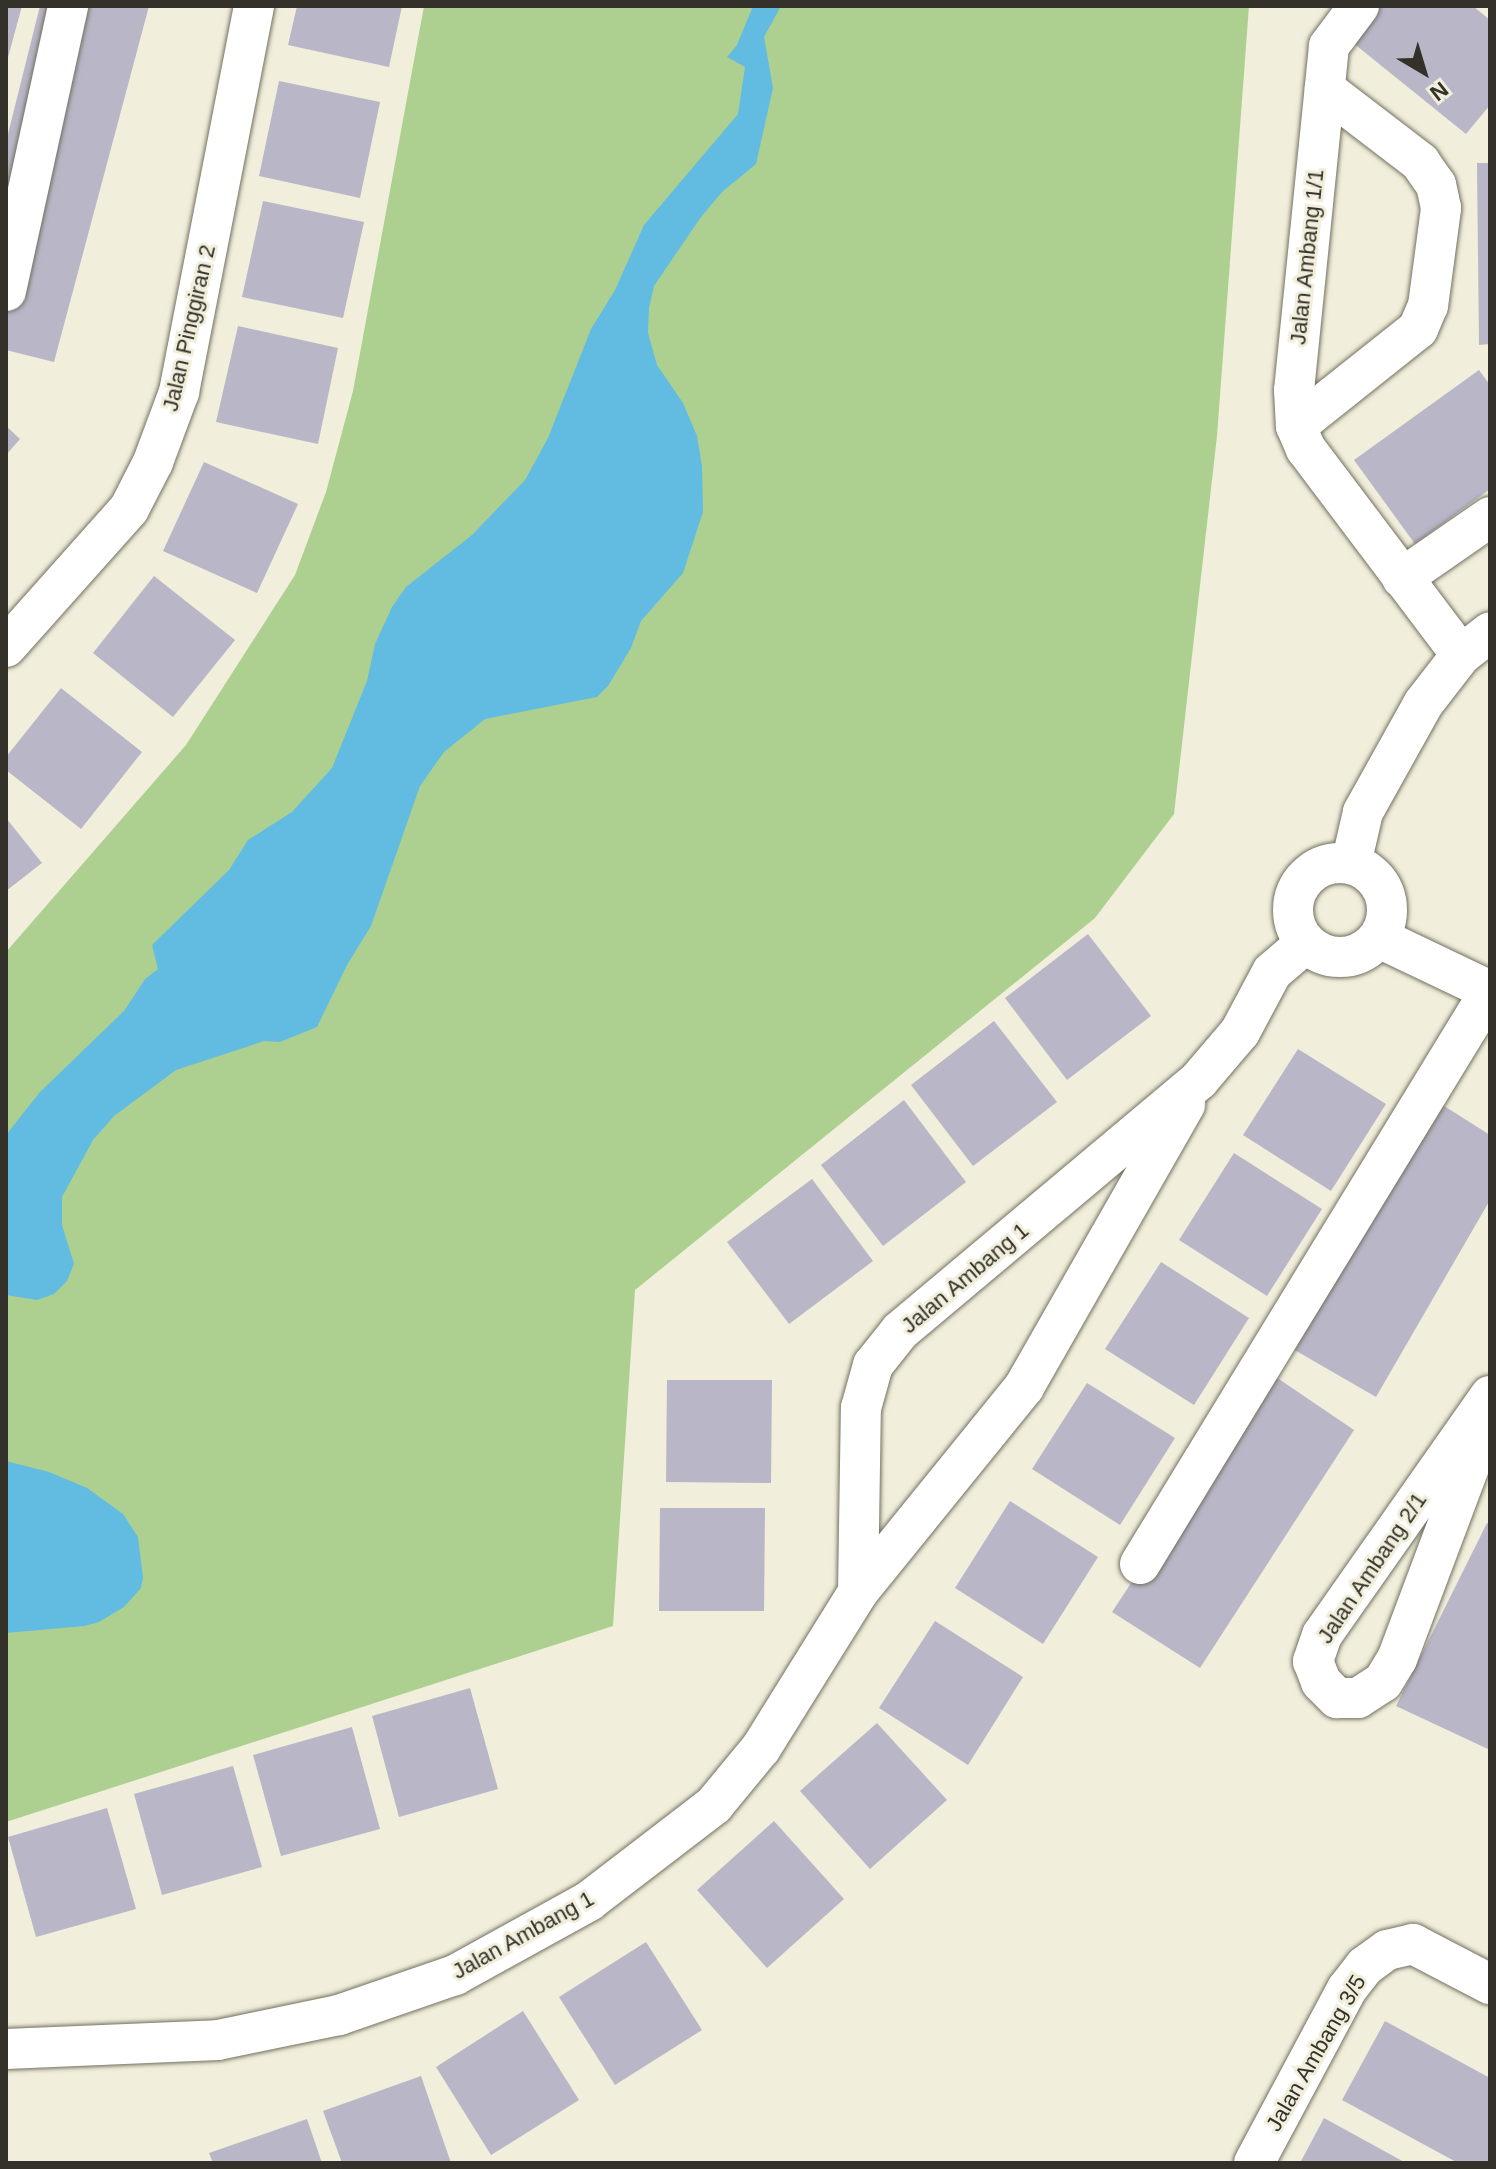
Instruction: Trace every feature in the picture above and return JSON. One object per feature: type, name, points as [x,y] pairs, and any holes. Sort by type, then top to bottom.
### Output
[{"type":"street","points":[[6,291],[68,6]]},
{"type":"street","name":"Jalan Pinggiran 2","points":[[6,647],[129,509],[153,462],[179,392],[254,6]]},
{"type":"street","name":"Jalan Ambang 1/1","points":[[1359,6],[1329,46],[1294,390],[1296,426],[1306,449],[1402,578],[1475,644]]},
{"type":"street","points":[[1296,426],[1418,329],[1428,306],[1441,208],[1436,185],[1420,162],[1325,89]]},
{"type":"street","points":[[1402,578],[1490,517]]},
{"type":"street","points":[[1351,864],[1363,812],[1423,704],[1475,644]]},
{"type":"street","points":[[1331,863],[1351,864],[1372,874],[1385,894],[1388,917],[1379,938],[1367,950],[1335,958],[1319,953],[1306,943],[1295,926],[1293,906],[1299,887],[1313,872],[1331,863]]},
{"type":"street","points":[[1140,1564],[1490,991],[1379,938]]},
{"type":"street","name":"Jalan Ambang 1","points":[[858,1592],[861,1408],[873,1365],[900,1331],[1199,1080],[1240,1032],[1272,972],[1306,943]]},
{"type":"street","name":"Jalan Ambang 1","points":[[6,2049],[218,2040],[339,2015],[455,1975],[589,1901],[714,1805],[761,1748],[858,1592],[1024,1387],[1199,1080]]},
{"type":"street","name":"Jalan Ambang 2/1","points":[[1490,1396],[1322,1635],[1313,1661],[1321,1682],[1337,1698],[1358,1698],[1383,1682],[1397,1659],[1490,1412]]},
{"type":"street","name":"Jalan Ambang 3/5","points":[[1254,2163],[1347,1989],[1365,1966],[1387,1950],[1413,1944],[1490,1984]]},
{"type":"green space","points":[[424,6],[1249,6],[1217,436],[1174,814],[1095,918],[635,1290],[613,1626],[6,1822],[6,952],[186,745],[295,575],[326,492],[353,391]]},
{"type":"water","points":[[753,6],[781,6],[764,37],[773,88],[756,164],[722,192],[701,217],[654,286],[649,308],[648,333],[657,365],[683,403],[697,436],[702,466],[703,512],[683,573],[641,621],[631,648],[608,686],[597,697],[485,719],[444,752],[420,786],[371,926],[347,965],[317,1027],[280,1042],[264,1041],[176,1070],[114,1116],[93,1140],[62,1197],[62,1225],[74,1264],[67,1281],[54,1294],[37,1300],[6,1295],[6,1135],[40,1092],[124,1011],[145,979],[158,969],[152,945],[229,870],[248,840],[292,812],[332,768],[367,681],[375,644],[392,607],[406,587],[472,535],[525,480],[548,438],[591,329],[615,290],[644,225],[738,114],[745,67],[727,57],[737,45]]},
{"type":"water","points":[[6,1461],[49,1472],[87,1488],[123,1514],[138,1537],[143,1578],[141,1588],[124,1607],[99,1622],[84,1626],[6,1633]]},
{"type":"building","points":[[6,6],[22,6],[7,61],[6,61]]},
{"type":"building","points":[[40,6],[149,6],[54,362],[6,350],[6,142]]},
{"type":"building","points":[[297,6],[402,6],[389,67],[288,45]]},
{"type":"building","points":[[1373,6],[1473,6],[1490,20],[1490,105],[1466,134],[1347,38]]},
{"type":"building","points":[[279,81],[380,102],[360,198],[259,176]]},
{"type":"building","points":[[1477,163],[1490,163],[1490,344],[1479,345]]},
{"type":"building","points":[[263,201],[364,222],[343,318],[242,297]]},
{"type":"building","points":[[238,326],[338,348],[318,444],[216,422]]},
{"type":"building","points":[[1479,370],[1490,385],[1490,489],[1415,544],[1354,460]]},
{"type":"building","points":[[6,426],[20,439],[6,455]]},
{"type":"building","points":[[204,462],[298,504],[257,593],[163,551]]},
{"type":"building","points":[[154,576],[235,640],[173,717],[93,653]]},
{"type":"building","points":[[61,688],[142,752],[81,829],[6,770],[6,757]]},
{"type":"building","points":[[6,818],[42,863],[6,891]]},
{"type":"building","points":[[1088,934],[1151,1016],[1067,1080],[1005,998]]},
{"type":"building","points":[[994,1021],[1057,1102],[973,1166],[911,1085]]},
{"type":"building","points":[[1298,1049],[1386,1104],[1331,1191],[1243,1135]]},
{"type":"building","points":[[1433,1099],[1490,1135],[1490,1200],[1376,1397],[1286,1345]]},
{"type":"building","points":[[904,1100],[966,1182],[883,1246],[821,1165]]},
{"type":"building","points":[[1234,1153],[1322,1209],[1267,1296],[1179,1240]]},
{"type":"building","points":[[812,1179],[873,1261],[789,1324],[727,1242]]},
{"type":"building","points":[[1161,1262],[1249,1318],[1194,1405],[1105,1349]]},
{"type":"building","points":[[1270,1373],[1354,1430],[1200,1668],[1112,1612]]},
{"type":"building","points":[[667,1380],[772,1380],[771,1483],[666,1482]]},
{"type":"building","points":[[1087,1383],[1175,1438],[1120,1525],[1032,1469]]},
{"type":"building","points":[[1010,1501],[1098,1557],[1043,1644],[955,1588]]},
{"type":"building","points":[[660,1508],[765,1508],[764,1611],[659,1611]]},
{"type":"building","points":[[1487,1523],[1490,1524],[1490,1750],[1396,1706]]},
{"type":"building","points":[[935,1621],[1023,1677],[968,1765],[879,1708]]},
{"type":"building","points":[[470,1688],[498,1789],[399,1817],[372,1716]]},
{"type":"building","points":[[877,1723],[947,1800],[870,1869],[800,1791]]},
{"type":"building","points":[[352,1727],[380,1829],[281,1856],[253,1755]]},
{"type":"building","points":[[233,1766],[262,1867],[162,1895],[134,1794]]},
{"type":"building","points":[[107,1808],[136,1909],[36,1937],[8,1837]]},
{"type":"building","points":[[774,1821],[844,1899],[767,1968],[697,1890]]},
{"type":"building","points":[[646,1942],[702,2030],[615,2085],[559,1997]]},
{"type":"building","points":[[523,2011],[579,2100],[491,2155],[436,2067]]},
{"type":"building","points":[[1385,2021],[1490,2078],[1490,2163],[1458,2163],[1342,2100]]},
{"type":"building","points":[[421,2076],[451,2163],[342,2163],[323,2111]]},
{"type":"building","points":[[1324,2118],[1406,2163],[1300,2163]]},
{"type":"building","points":[[307,2119],[322,2163],[213,2163],[209,2153]]}]
